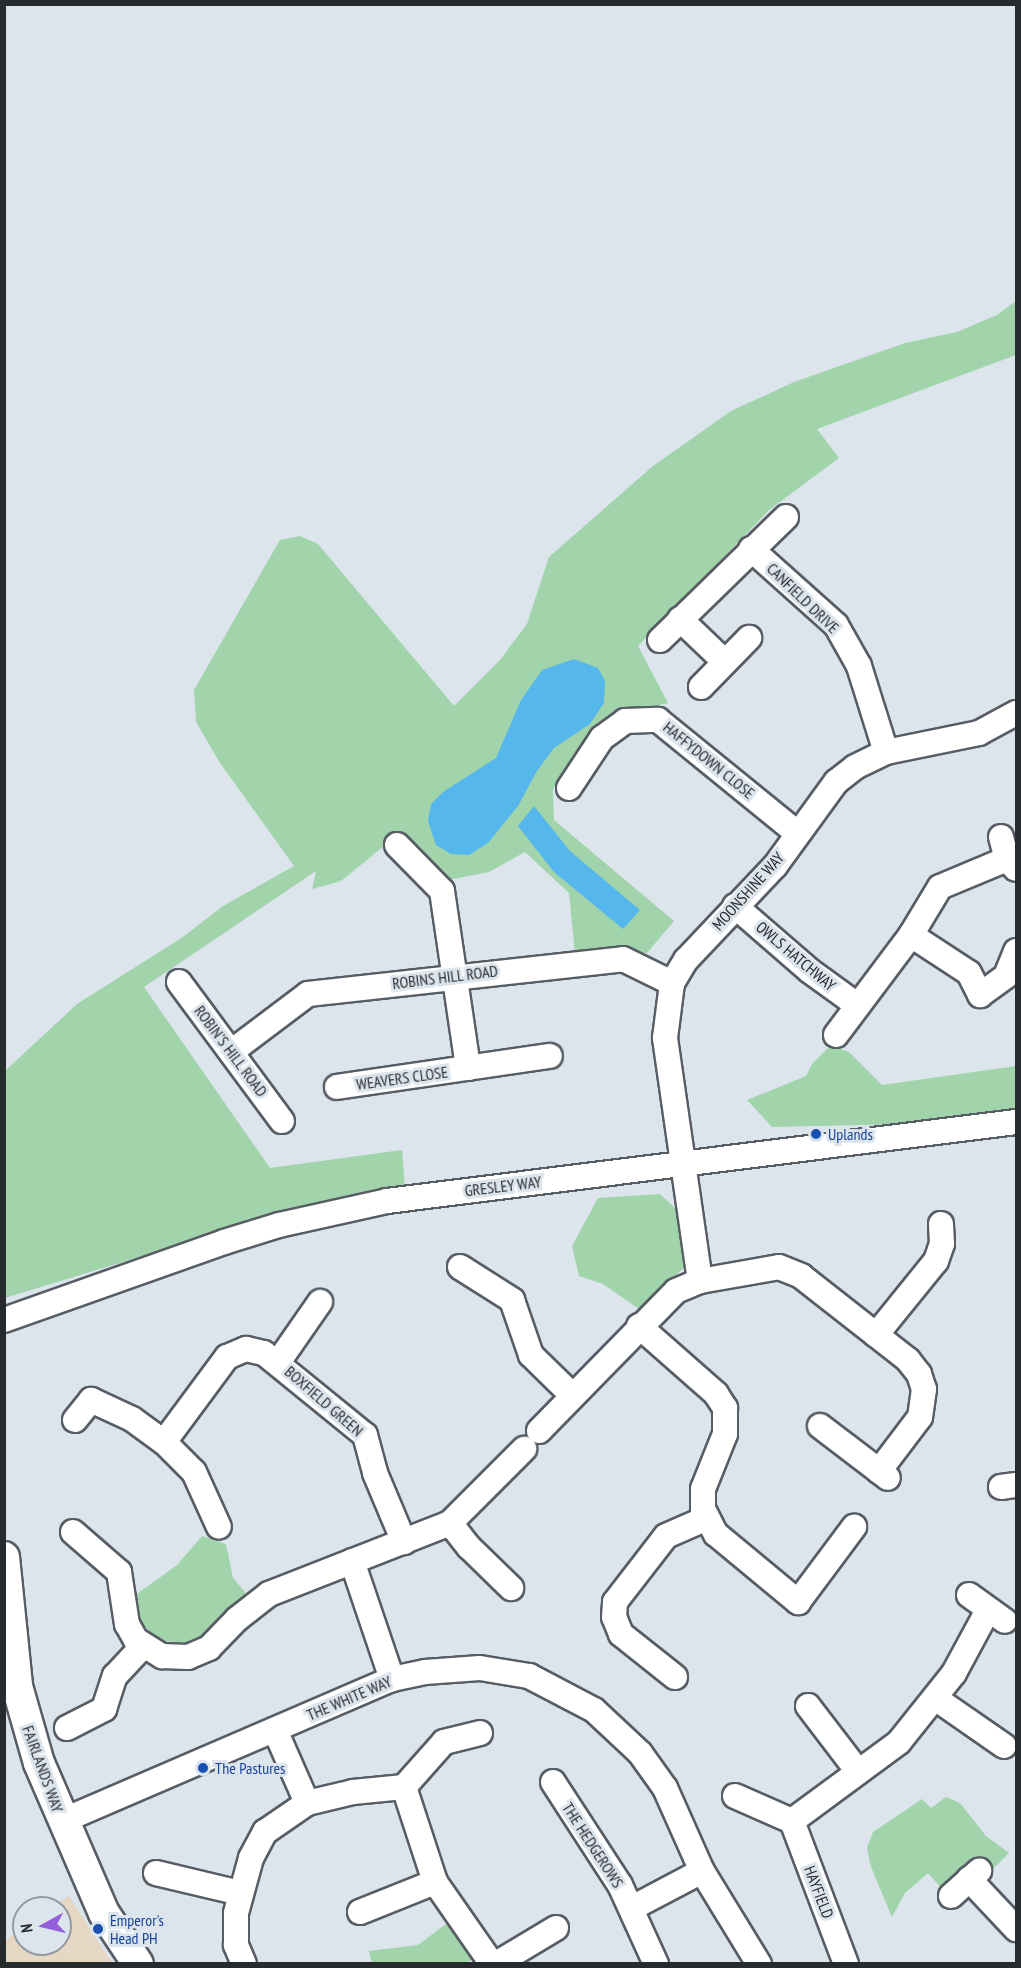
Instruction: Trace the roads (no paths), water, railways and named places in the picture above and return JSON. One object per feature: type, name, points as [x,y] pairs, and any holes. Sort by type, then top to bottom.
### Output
[{"type":"main road","name":"FAIRLANDS WAY","points":[[4,1557],[19,1695],[62,1821],[104,1913],[138,1964]]},
{"type":"street","name":"CANFIELD DRIVE","points":[[660,640],[786,517]]},
{"type":"street","name":"CANFIELD DRIVE","points":[[751,549],[836,625],[859,666],[886,752]]},
{"type":"street","points":[[680,619],[725,662]]},
{"type":"street","points":[[701,687],[749,638]]},
{"type":"street","name":"MOONSHINE WAY","points":[[682,1163],[664,1038],[672,982],[686,960],[775,866],[836,782],[855,767],[886,752],[979,733],[1017,713]]},
{"type":"street","name":"HAFFYDOWN CLOSE","points":[[569,788],[602,738],[625,721],[658,720],[797,833]]},
{"type":"street","points":[[397,845],[442,891],[456,975]]},
{"type":"street","points":[[836,1035],[911,935],[940,887],[1008,855]]},
{"type":"street","name":"OWLS HATCHWAY","points":[[735,906],[810,971],[857,1005]]},
{"type":"street","points":[[911,935],[969,972],[980,995],[1006,976],[1017,951]]},
{"type":"street","name":"ROBINS HILL ROAD","points":[[231,1052],[308,994],[456,975],[623,959],[672,982]]},
{"type":"street","name":"WEAVERS CLOSE","points":[[456,975],[468,1068]]},
{"type":"street","name":"ROBIN'S HILL ROAD","points":[[179,982],[282,1120]]},
{"type":"street","name":"WEAVERS CLOSE","points":[[337,1087],[550,1056]]},
{"type":"street","name":"GRESLEY WAY","points":[[4,1320],[279,1225],[387,1201],[1017,1122]]},
{"type":"street","points":[[682,1163],[700,1281]]},
{"type":"street","points":[[876,1335],[936,1262],[941,1251],[941,1224]]},
{"type":"street","points":[[73,1532],[116,1567],[128,1624],[143,1646],[171,1658],[196,1655],[209,1648],[237,1619],[269,1594],[450,1522],[532,1440],[571,1394],[676,1291],[700,1281],[762,1268],[786,1268],[876,1335],[915,1367],[924,1389],[920,1417],[884,1475],[820,1426]]},
{"type":"street","points":[[477,1269],[512,1300],[528,1350],[571,1394]]},
{"type":"street","name":"BOXFIELD GREEN","points":[[279,1361],[320,1302]]},
{"type":"street","points":[[639,1326],[716,1394],[725,1408],[726,1434],[703,1489],[707,1518],[716,1534],[798,1602],[854,1527]]},
{"type":"street","name":"BOXFIELD GREEN","points":[[164,1442],[227,1357],[246,1349],[264,1353],[279,1361],[365,1435],[375,1473],[404,1542]]},
{"type":"street","points":[[75,1420],[92,1400],[132,1419],[164,1442],[194,1472],[219,1527]]},
{"type":"street","points":[[675,1677],[621,1634],[614,1617],[615,1602],[666,1536],[707,1518]]},
{"type":"street","points":[[450,1522],[469,1547],[511,1588]]},
{"type":"street","points":[[352,1561],[392,1679]]},
{"type":"street","points":[[751,1797],[792,1821],[857,1770],[899,1742],[954,1673],[987,1608]]},
{"type":"street","points":[[67,1728],[104,1709],[115,1676],[143,1646]]},
{"type":"street","name":"THE WHITE WAY","points":[[62,1821],[392,1679],[425,1672],[480,1668],[530,1676],[594,1710],[628,1739],[654,1770],[702,1871],[759,1964]]},
{"type":"street","points":[[935,1698],[989,1745]]},
{"type":"street","points":[[811,1719],[857,1770]]},
{"type":"street","points":[[275,1730],[307,1803]]},
{"type":"street","points":[[244,1964],[236,1937],[240,1893],[250,1858],[265,1832],[307,1803],[353,1792],[404,1787],[444,1742],[480,1733]]},
{"type":"street","name":"THE HEDGEROWS","points":[[553,1782],[633,1908],[656,1964]]},
{"type":"street","points":[[404,1787],[435,1882],[494,1964],[556,1928]]},
{"type":"street","name":"HAYFIELD","points":[[792,1821],[846,1964]]},
{"type":"street","points":[[633,1908],[702,1871]]},
{"type":"street","points":[[156,1873],[240,1893]]},
{"type":"street","points":[[951,1896],[974,1875],[1016,1927]]},
{"type":"street","points":[[360,1912],[435,1882]]},
{"type":"water","points":[[574,659],[598,668],[605,681],[604,703],[590,724],[554,748],[537,771],[518,806],[488,843],[469,855],[451,854],[436,845],[428,821],[431,804],[443,792],[496,758],[521,700],[542,670]]},
{"type":"water","points":[[534,806],[570,851],[640,910],[623,929],[554,872],[518,826]]},
{"type":"place","name":"Uplands","points":[[816,1134]]},
{"type":"place","name":"The Pastures","points":[[203,1768]]},
{"type":"place","name":"Emperor's Head PH","points":[[98,1929]]}]
